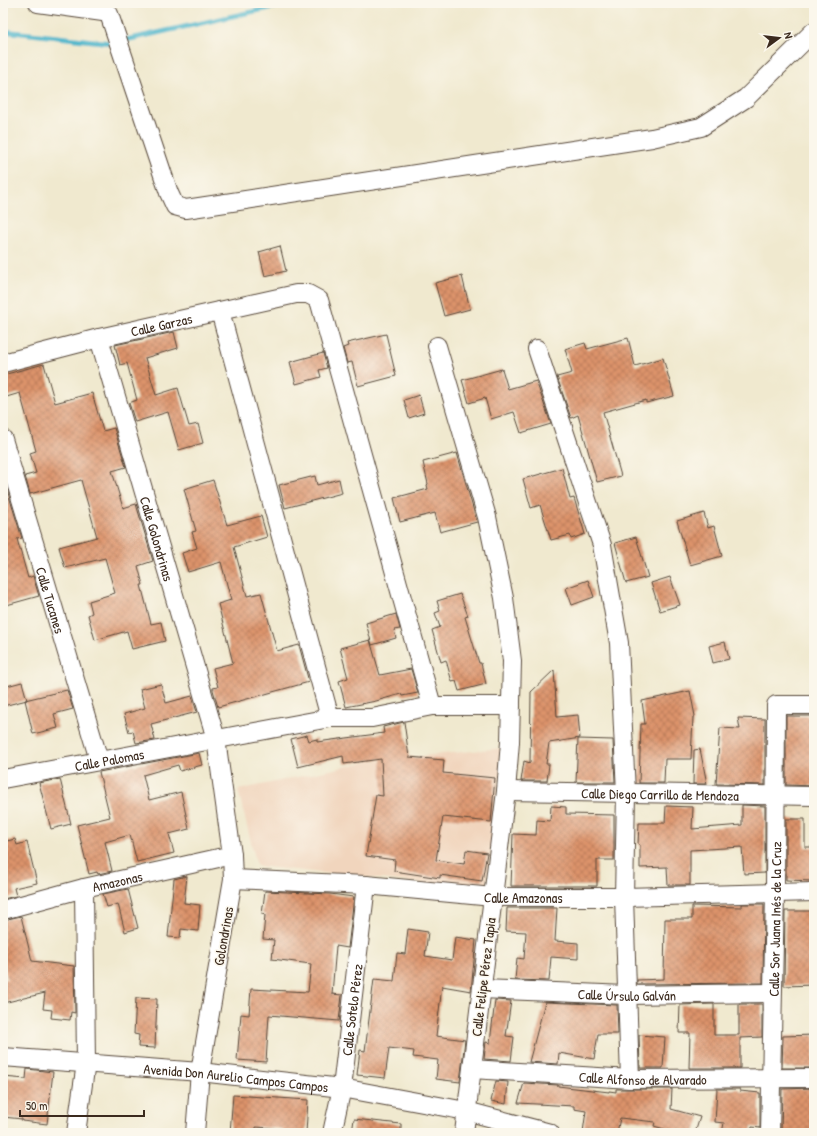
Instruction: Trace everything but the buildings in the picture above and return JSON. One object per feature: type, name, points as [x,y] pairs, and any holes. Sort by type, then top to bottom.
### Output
[{"type":"street","points":[[38,3],[109,14],[169,193],[175,206],[186,208],[652,138],[701,127],[746,98],[814,31]]},
{"type":"street","name":"Calle Garzas","points":[[3,364],[99,338],[296,294],[308,294],[318,300],[432,706]]},
{"type":"street","points":[[220,311],[330,718]]},
{"type":"street","name":"Calle Golondrinas","points":[[99,338],[216,739]]},
{"type":"street","name":"Calle Felipe Pérez Tapia","points":[[437,346],[487,517],[501,583],[512,661],[506,791],[464,1133]]},
{"type":"street","points":[[537,349],[602,545],[619,643],[626,793],[624,897],[626,995],[630,1079]]},
{"type":"street","name":"Calle Tucanes","points":[[3,439],[99,760]]},
{"type":"street","name":"Calle Sor Juana Inés de la Cruz","points":[[770,1133],[775,893],[776,705],[814,705]]},
{"type":"street","name":"Calle Palomas","points":[[3,779],[330,718],[372,718],[432,706],[511,706]]},
{"type":"street","name":"Golondrinas","points":[[195,1133],[200,1072],[233,879],[232,855],[216,739]]},
{"type":"street","name":"Calle Diego Carrillo de Mendoza","points":[[506,791],[814,796]]},
{"type":"street","name":"Amazonas","points":[[3,910],[84,888],[232,855]]},
{"type":"street","name":"Calle Amazonas","points":[[233,879],[366,885],[493,897],[624,897],[814,892]]},
{"type":"street","name":"Calle Sotelo Pérez","points":[[332,1133],[342,1088],[366,885]]},
{"type":"street","points":[[76,1133],[86,1062],[84,888]]},
{"type":"street","name":"Calle Úrsulo Galván","points":[[482,989],[626,995],[772,993]]},
{"type":"street","name":"Avenida Don Aurelio Campos Campos","points":[[3,1057],[86,1062],[200,1072],[342,1088],[466,1111],[550,1133]]},
{"type":"street","name":"Calle Alfonso de Alvarado","points":[[472,1068],[630,1079],[814,1078]]},
{"type":"shaded area","points":[[504,748],[486,890],[257,866],[238,790],[371,761]]},
{"type":"waterway","points":[[3,31],[112,43],[292,3]]}]
